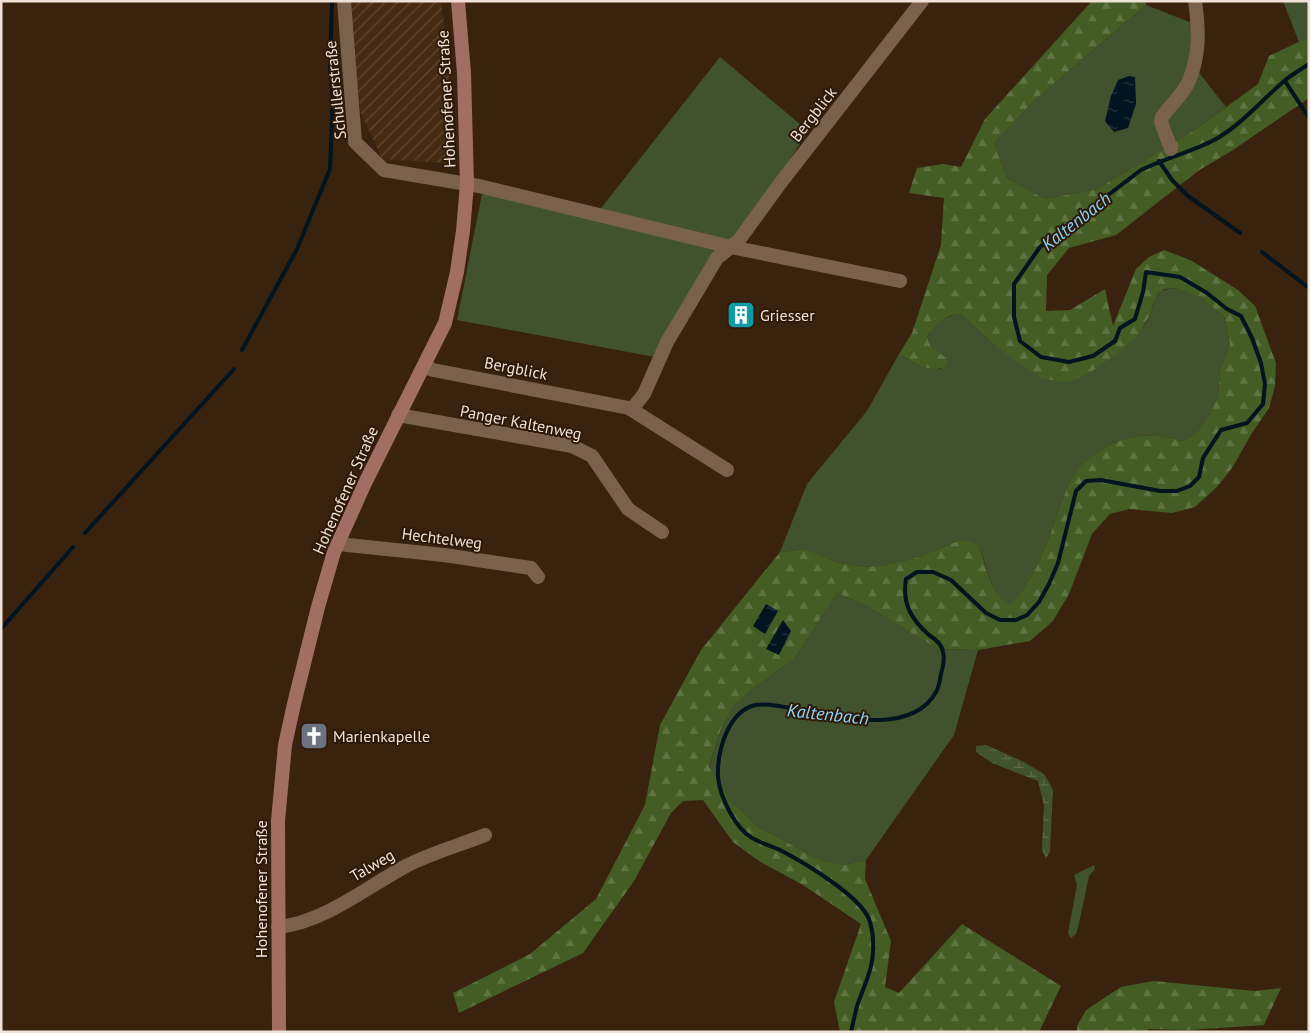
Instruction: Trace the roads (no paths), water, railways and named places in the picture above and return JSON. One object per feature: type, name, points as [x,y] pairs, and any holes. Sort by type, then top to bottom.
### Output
[{"type":"main road","name":"Hohenofener Straße","points":[[279,1032],[278,821],[286,744],[318,607],[338,544],[398,415],[446,323],[464,231],[467,184],[464,82],[458,1]]},
{"type":"street","name":"Schullerstraße","points":[[344,1],[355,142],[384,170],[467,184]]},
{"type":"street","name":"Bergblick","points":[[632,409],[644,394],[667,342],[717,258],[739,240],[922,1]]},
{"type":"street","points":[[1171,149],[1161,122],[1162,117],[1188,84],[1196,57],[1198,24],[1195,1]]},
{"type":"street","points":[[467,184],[730,246],[900,281]]},
{"type":"street","name":"Bergblick","points":[[424,366],[434,370],[632,409],[728,470]]},
{"type":"street","name":"Panger Kaltenweg","points":[[398,415],[572,446],[592,456],[628,508],[662,532]]},
{"type":"street","name":"Hechtelweg","points":[[338,544],[444,555],[531,568],[538,577]]},
{"type":"street","name":"Talweg","points":[[278,927],[289,926],[324,913],[408,865],[484,835]]},
{"type":"water","points":[[1129,76],[1135,77],[1136,104],[1128,128],[1114,132],[1105,121],[1111,96],[1118,80]]},
{"type":"water","points":[[766,604],[778,611],[765,634],[753,626]]},
{"type":"water","points":[[783,620],[791,631],[779,655],[766,649]]},
{"type":"waterway","points":[[242,350],[297,249],[330,169],[333,97],[330,68],[332,1]]},
{"type":"waterway","name":"Kaltenbach","points":[[851,1032],[872,958],[873,938],[869,919],[863,910],[843,890],[790,855],[752,838],[734,820],[722,794],[718,777],[719,757],[726,735],[737,716],[745,709],[755,705],[777,706],[853,719],[873,720],[892,719],[910,714],[925,706],[938,688],[944,655],[940,644],[917,623],[909,610],[905,596],[906,579],[917,572],[933,572],[951,580],[986,613],[1000,620],[1016,620],[1027,615],[1039,602],[1049,584],[1058,563],[1076,491],[1086,481],[1101,480],[1160,491],[1177,491],[1190,486],[1199,477],[1203,458],[1221,430],[1247,423],[1263,404],[1265,384],[1261,363],[1252,338],[1241,316],[1227,309],[1207,293],[1180,277],[1146,272],[1143,292],[1135,319],[1120,328],[1115,341],[1093,356],[1069,362],[1041,357],[1020,341],[1014,317],[1014,284],[1040,247],[1141,170],[1216,139],[1243,119],[1286,79],[1309,64]]},
{"type":"waterway","points":[[1285,81],[1309,118]]},
{"type":"waterway","points":[[1159,161],[1172,180],[1188,196],[1240,233]]},
{"type":"waterway","points":[[1262,252],[1309,288]]},
{"type":"waterway","points":[[85,533],[234,369]]},
{"type":"waterway","points":[[1,629],[73,547]]},
{"type":"place","name":"Griesser","points":[[741,315]]},
{"type":"place","name":"Marienkapelle","points":[[314,736]]}]
